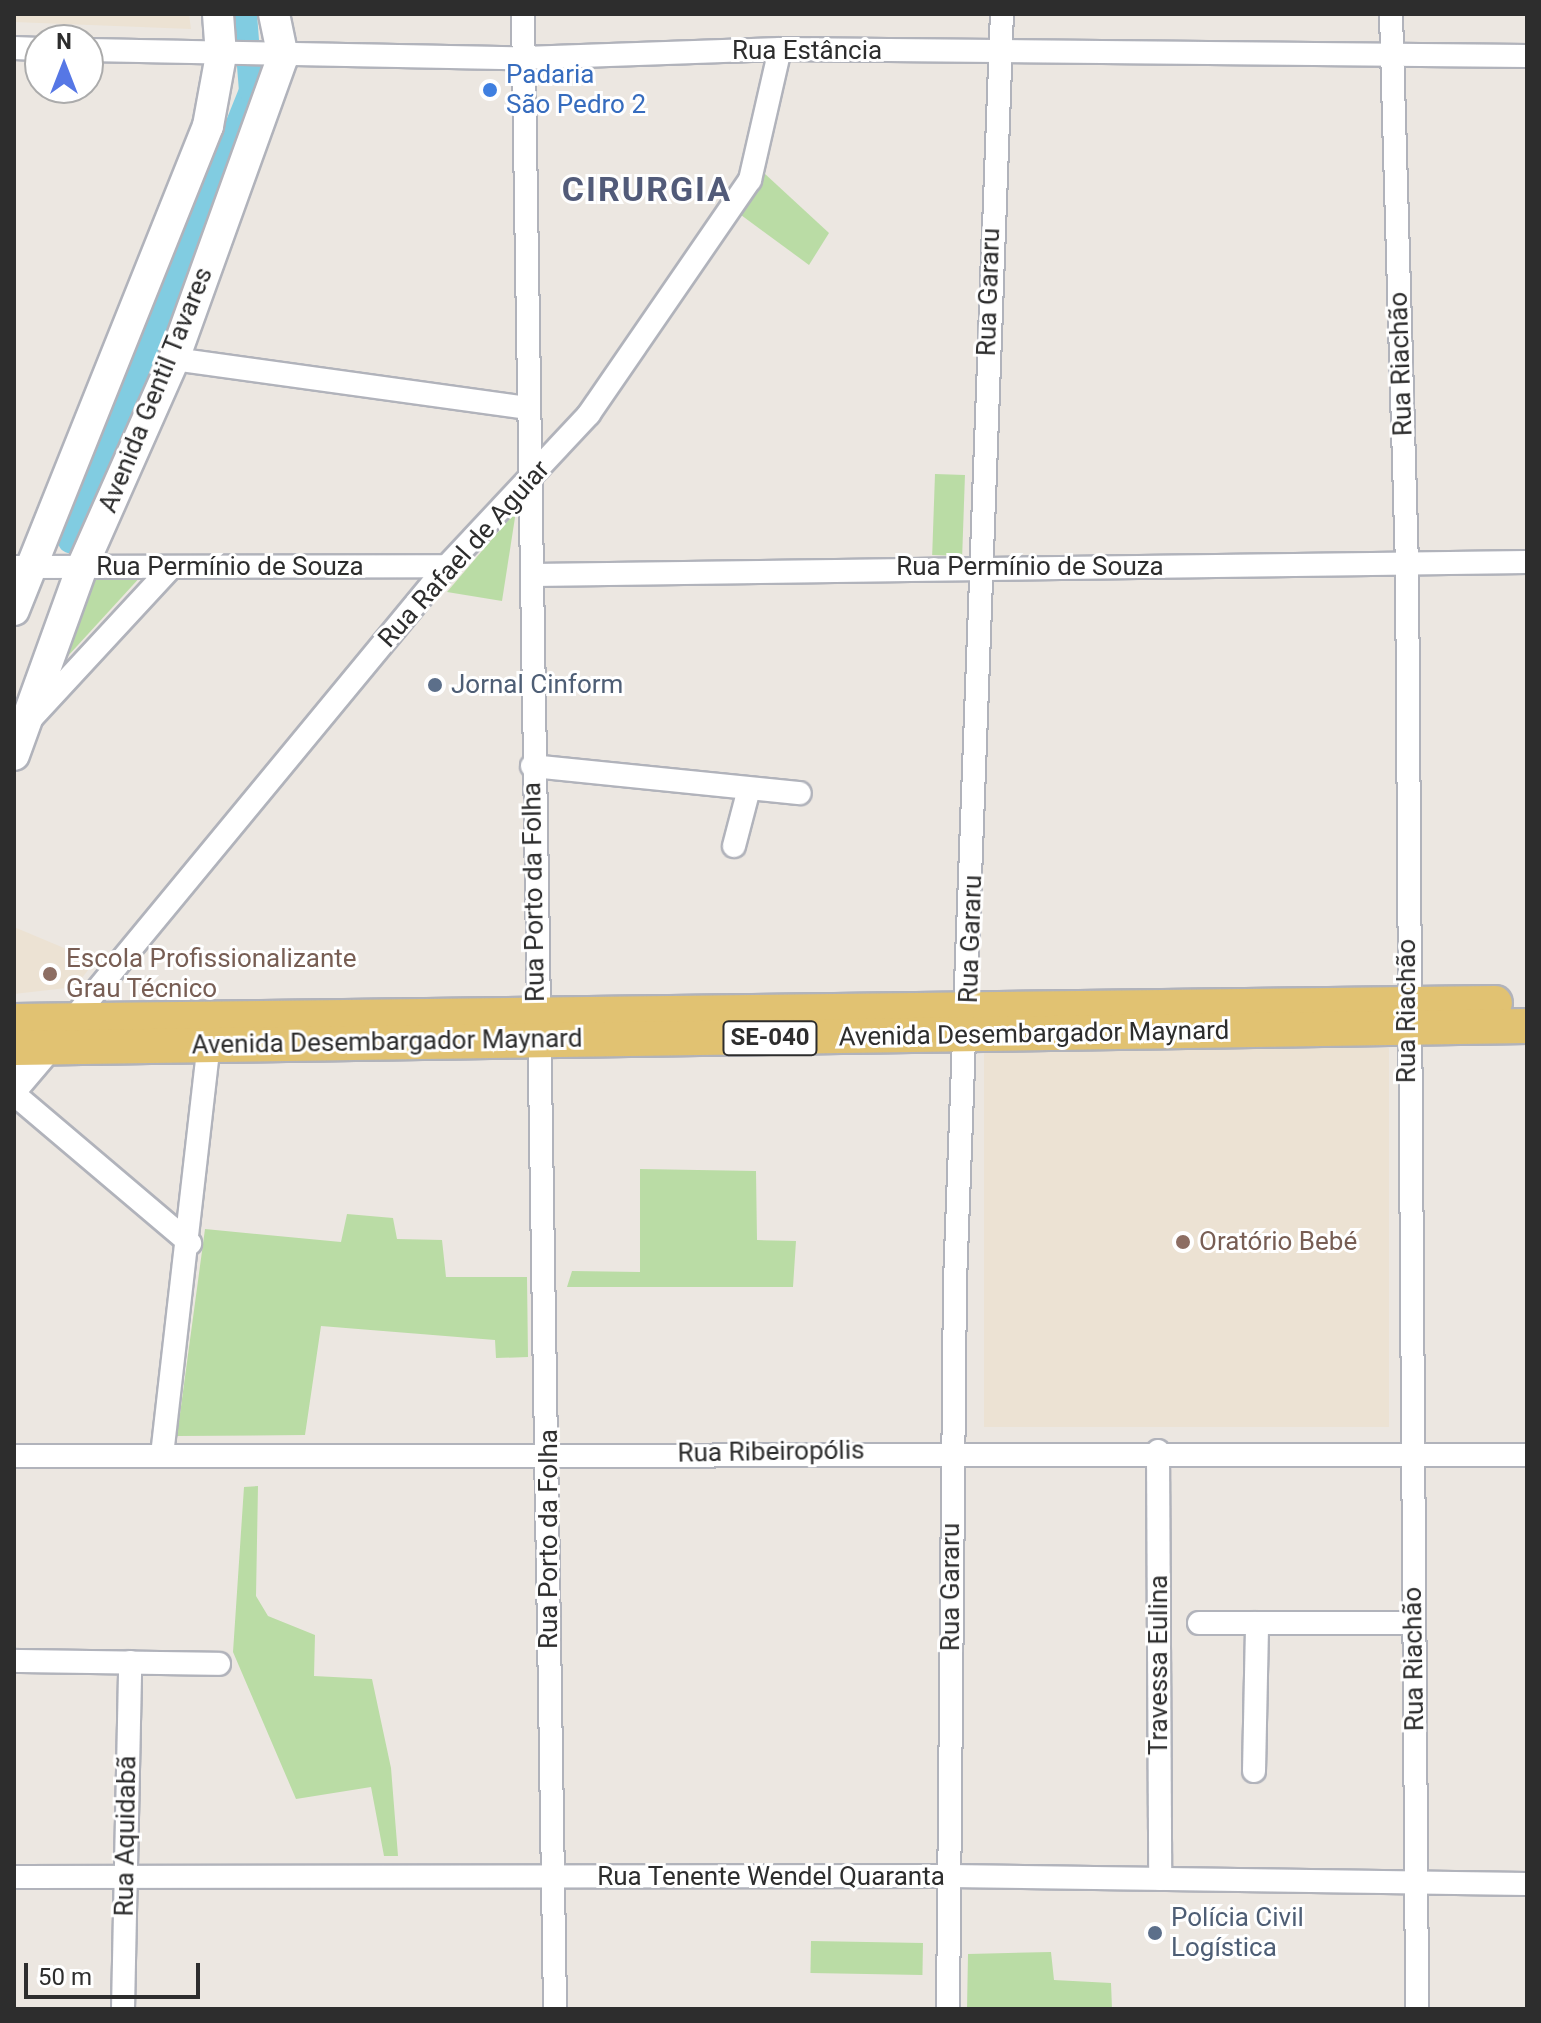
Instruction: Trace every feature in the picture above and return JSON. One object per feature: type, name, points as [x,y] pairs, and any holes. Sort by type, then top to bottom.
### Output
[{"type":"main road","name":"Avenida Gentil Tavares","points":[[14,610],[28,567],[192,172],[224,55],[218,14]]},
{"type":"main road","points":[[274,14],[279,57]]},
{"type":"main road","name":"Avenida Gentil Tavares","points":[[14,755],[78,567],[174,359],[279,57]]},
{"type":"main road","name":"Avenida Desembargador Maynard","points":[[1407,1017],[1527,1003]]},
{"type":"main road","name":"Avenida Desembargador Maynard","points":[[14,1021],[73,1019],[537,1025],[1407,1017],[1527,1026]]},
{"type":"main road","name":"Avenida Desembargador Maynard","points":[[14,1048],[209,1043],[537,1025]]},
{"type":"street","name":"Rua Porto da Folha","points":[[523,14],[537,1025],[551,1454],[555,2009]]},
{"type":"street","name":"Rua Gararu","points":[[948,2009],[951,1451],[985,565],[988,274],[1002,14]]},
{"type":"street","name":"Rua Riachão","points":[[1391,14],[1407,566],[1407,1017],[1414,1456],[1417,2009]]},
{"type":"street","name":"Rua Estância","points":[[104,51],[279,57],[524,58],[780,49],[1527,56]]},
{"type":"street","name":"Rua Rafael de Aguiar","points":[[73,1019],[447,566],[589,414],[727,219],[764,143],[780,49]]},
{"type":"street","points":[[174,359],[527,408]]},
{"type":"street","name":"Rua Permínio de Souza","points":[[533,575],[985,565],[1407,566],[1527,562]]},
{"type":"street","name":"Rua Permínio de Souza","points":[[28,567],[169,570],[447,566]]},
{"type":"street","name":"Avenida Gentil Tavares","points":[[27,723],[169,570]]},
{"type":"street","points":[[532,766],[800,793]]},
{"type":"street","points":[[734,846],[749,789]]},
{"type":"street","points":[[73,1019],[14,1091],[190,1243]]},
{"type":"street","points":[[162,1455],[190,1243],[209,1043]]},
{"type":"street","name":"Rua Ribeiropólis","points":[[14,1456],[951,1451],[1527,1455]]},
{"type":"street","name":"Travessa Eulina","points":[[1158,1451],[1160,1879]]},
{"type":"street","points":[[1199,1623],[1413,1623]]},
{"type":"street","points":[[1254,1771],[1257,1623]]},
{"type":"street","points":[[14,1661],[219,1664]]},
{"type":"street","name":"Rua Aquidabã","points":[[123,2009],[130,1662]]},
{"type":"street","name":"Rua Tenente Wendel Quaranta","points":[[14,1877],[949,1876],[1417,1885],[1527,1884]]},
{"type":"shaded area","points":[[14,14],[189,14],[191,29],[104,24],[14,22]]},
{"type":"shaded area","name":"Escola Profissionalizante Grau Técnico","points":[[14,927],[95,961],[75,987],[14,994]]},
{"type":"shaded area","name":"Oratório Bebé","points":[[984,1048],[1389,1048],[1389,1427],[984,1427]]},
{"type":"green space","points":[[764,173],[829,233],[809,265],[741,215]]},
{"type":"green space","points":[[935,474],[965,475],[962,556],[932,555]]},
{"type":"green space","points":[[516,511],[502,601],[447,592]]},
{"type":"green space","points":[[88,573],[143,574],[45,681]]},
{"type":"green space","points":[[640,1169],[756,1171],[757,1240],[796,1241],[793,1287],[567,1287],[572,1271],[640,1272]]},
{"type":"green space","points":[[347,1214],[393,1218],[397,1239],[442,1240],[446,1277],[527,1277],[528,1357],[496,1358],[495,1340],[321,1326],[305,1435],[177,1436],[205,1229],[341,1242]]},
{"type":"green space","points":[[258,1486],[256,1596],[268,1616],[315,1635],[314,1676],[372,1679],[391,1768],[398,1856],[384,1856],[371,1787],[296,1799],[233,1652],[244,1487]]},
{"type":"green space","points":[[811,1941],[923,1943],[922,1975],[810,1973]]},
{"type":"green space","points":[[1051,1952],[1054,1980],[1111,1983],[1112,2009],[967,2009],[968,1954]]},
{"type":"waterway","points":[[70,541],[251,91],[245,14]]},
{"type":"place","name":"Padaria São Pedro 2","points":[[490,90]]},
{"type":"place","name":"Jornal Cinform","points":[[435,685]]},
{"type":"place","name":"Escola Profissionalizante Grau Técnico","points":[[50,974]]},
{"type":"place","name":"Oratório Bebé","points":[[1183,1242]]},
{"type":"place","name":"Polícia Civil Logística","points":[[1155,1933]]},
{"type":"district","name":"CIRURGIA","points":[[647,190]]}]
